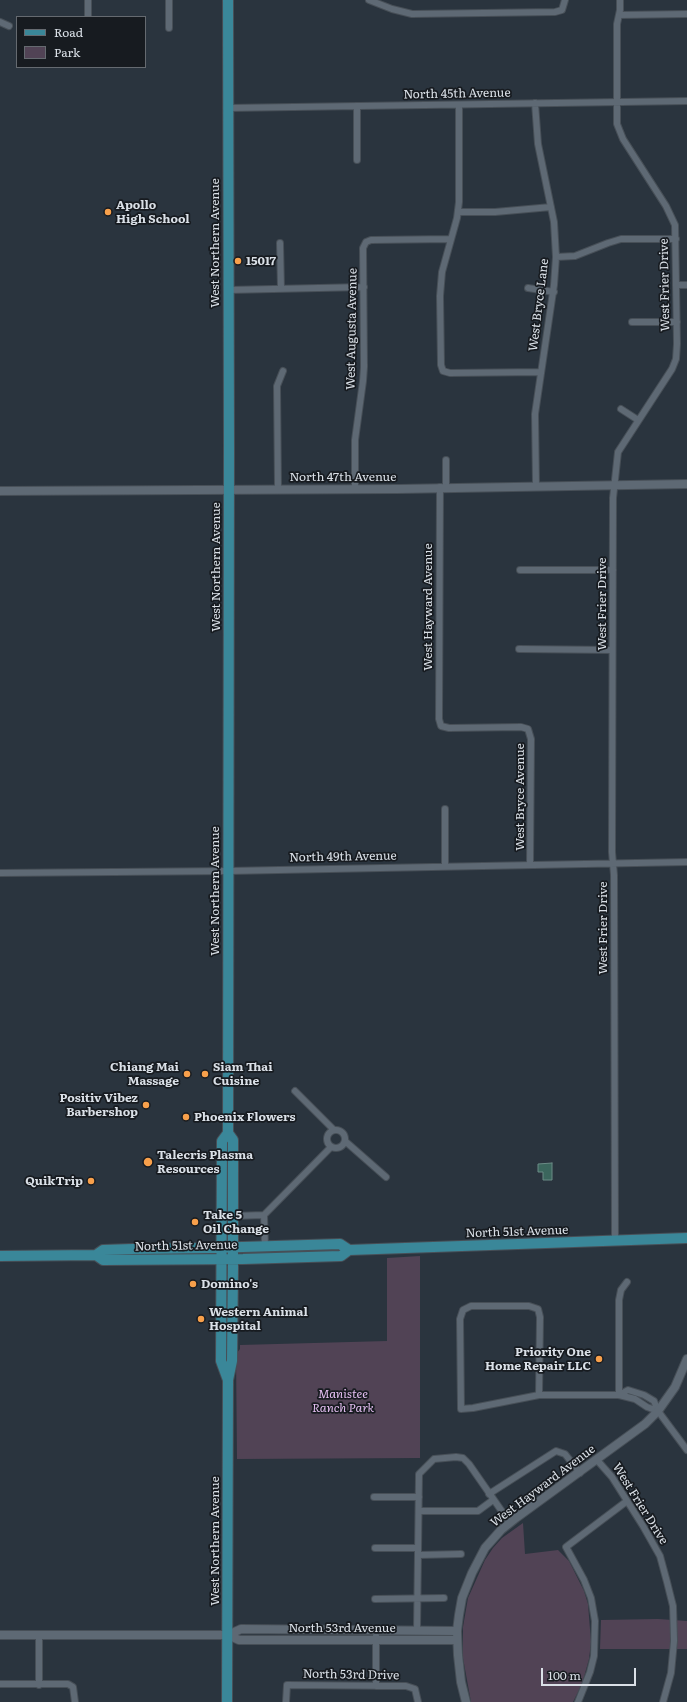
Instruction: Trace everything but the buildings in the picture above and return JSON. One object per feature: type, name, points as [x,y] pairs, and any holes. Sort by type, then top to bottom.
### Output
[{"type":"main road","name":"West Northern Avenue","points":[[227,1702],[228,1380],[232,1361],[233,1259],[233,1140],[228,1133],[228,0]]},
{"type":"main road","name":"West Northern Avenue","points":[[228,1133],[222,1141],[221,1259],[221,1361],[228,1380]]},
{"type":"main road","name":"North 51st Avenue","points":[[0,1256],[96,1256],[103,1260],[233,1259],[341,1256],[348,1250],[687,1238]]},
{"type":"main road","name":"North 51st Avenue","points":[[96,1256],[103,1250],[233,1248],[340,1244],[348,1250]]},
{"type":"street","points":[[88,0],[88,16]]},
{"type":"street","points":[[169,0],[169,28]]},
{"type":"street","points":[[369,0],[392,9],[412,14],[555,12],[562,10],[565,0]]},
{"type":"street","name":"West Frier Drive","points":[[615,1241],[612,650],[613,498],[618,452],[672,369],[676,359],[677,344],[675,225],[666,206],[619,131],[616,116],[617,24],[620,0]]},
{"type":"street","points":[[619,15],[687,14]]},
{"type":"street","points":[[0,22],[9,26]]},
{"type":"street","name":"North 45th Avenue","points":[[228,108],[687,101]]},
{"type":"street","name":"West Bryce Lane","points":[[535,104],[538,144],[551,207],[556,257],[554,292],[541,372],[535,422],[536,486]]},
{"type":"street","points":[[459,105],[458,212],[442,272],[441,365],[443,371],[450,373],[541,372]]},
{"type":"street","points":[[357,106],[358,160]]},
{"type":"street","points":[[458,212],[495,212],[551,207]]},
{"type":"street","name":"West Augusta Avenue","points":[[355,489],[355,440],[364,382],[363,248],[366,242],[451,239]]},
{"type":"street","points":[[556,257],[575,256],[621,239],[676,239]]},
{"type":"street","points":[[280,243],[281,289]]},
{"type":"street","points":[[677,285],[687,285]]},
{"type":"street","points":[[228,290],[364,287]]},
{"type":"street","points":[[528,288],[554,292]]},
{"type":"street","points":[[632,322],[677,322]]},
{"type":"street","points":[[278,489],[277,386],[283,371]]},
{"type":"street","points":[[621,409],[638,420]]},
{"type":"street","name":"West Hayward Avenue","points":[[446,460],[443,487],[439,719],[441,726],[449,728],[521,727],[528,729]]},
{"type":"street","name":"North 47th Avenue","points":[[0,491],[355,489],[687,484]]},
{"type":"street","points":[[520,570],[613,570]]},
{"type":"street","points":[[519,649],[612,650]]},
{"type":"street","name":"West Bryce Avenue","points":[[528,729],[531,739],[530,864]]},
{"type":"street","points":[[445,809],[445,866]]},
{"type":"street","name":"North 49th Avenue","points":[[0,873],[228,871],[687,862]]},
{"type":"street","points":[[295,1091],[334,1130],[343,1132],[345,1141],[386,1177]]},
{"type":"street","points":[[331,1147],[327,1136],[334,1130]]},
{"type":"street","points":[[331,1147],[340,1148],[345,1141]]},
{"type":"street","points":[[233,1216],[264,1215],[331,1147]]},
{"type":"street","points":[[264,1215],[265,1247]]},
{"type":"street","points":[[619,1395],[619,1300],[621,1290],[627,1282]]},
{"type":"street","points":[[540,1395],[540,1317],[538,1309],[529,1306],[470,1306],[463,1310],[460,1319],[461,1409],[540,1395],[619,1395],[628,1390],[644,1395],[654,1401],[658,1411],[687,1450]]},
{"type":"street","name":"West Hayward Avenue","points":[[466,1702],[461,1682],[457,1631],[462,1598],[472,1573],[485,1548],[501,1530],[634,1433],[658,1411],[675,1387],[687,1359]]},
{"type":"street","points":[[419,1511],[478,1512],[491,1497],[556,1451],[565,1454],[580,1473]]},
{"type":"street","points":[[417,1630],[419,1474],[434,1459],[456,1457],[463,1458],[469,1464],[510,1523]]},
{"type":"street","name":"West Frier Drive","points":[[597,1460],[612,1477],[628,1501],[660,1556],[673,1606],[674,1640],[672,1666],[663,1702]]},
{"type":"street","points":[[374,1497],[419,1497]]},
{"type":"street","points":[[578,1702],[583,1693],[594,1656],[595,1621],[591,1598],[584,1580],[566,1547],[628,1501]]},
{"type":"street","points":[[375,1548],[418,1548]]},
{"type":"street","points":[[418,1555],[461,1554]]},
{"type":"street","points":[[375,1599],[444,1598]]},
{"type":"street","name":"North 53rd Avenue","points":[[0,1635],[228,1634],[241,1629],[457,1631]]},
{"type":"street","points":[[294,1629],[294,1640]]},
{"type":"street","points":[[375,1630],[376,1686]]},
{"type":"street","points":[[40,1634],[40,1684]]},
{"type":"street","name":"North 53rd Avenue","points":[[228,1634],[239,1640],[457,1640]]},
{"type":"street","points":[[0,1684],[68,1684],[73,1687],[75,1702]]},
{"type":"street","name":"North 53rd Drive","points":[[286,1702],[286,1685],[406,1686],[414,1689],[418,1702]]},
{"type":"green space","name":"Manistee Ranch Park","points":[[420,1256],[420,1458],[237,1459],[236,1354],[240,1349],[240,1345],[387,1341],[387,1258]]},
{"type":"green space","points":[[523,1523],[525,1554],[558,1550],[569,1561],[584,1591],[588,1604],[591,1642],[589,1659],[582,1684],[573,1702],[471,1702],[463,1658],[463,1627],[468,1598],[485,1560],[493,1548],[502,1538]]},
{"type":"green space","points":[[658,1619],[687,1621],[687,1649],[600,1649],[601,1620]]},
{"type":"shaded area","points":[[552,1163],[552,1180],[543,1180],[543,1172],[538,1172],[538,1164]]},
{"type":"place","name":"Apollo High School","points":[[108,212]]},
{"type":"place","name":"15017","points":[[238,261]]},
{"type":"place","name":"Chiang Mai Massage","points":[[187,1074]]},
{"type":"place","name":"Siam Thai Cuisine","points":[[205,1074]]},
{"type":"place","name":"Positiv Vibez Barbershop","points":[[146,1105]]},
{"type":"place","name":"Phoenix Flowers","points":[[186,1117]]},
{"type":"place","name":"Talecris Plasma Resources","points":[[148,1162]]},
{"type":"place","name":"QuikTrip","points":[[91,1181]]},
{"type":"place","name":"Take 5 Oil Change","points":[[195,1222]]},
{"type":"place","name":"Domino's","points":[[193,1284]]},
{"type":"place","name":"Western Animal Hospital","points":[[201,1319]]},
{"type":"place","name":"Priority One Home Repair LLC","points":[[599,1359]]}]
